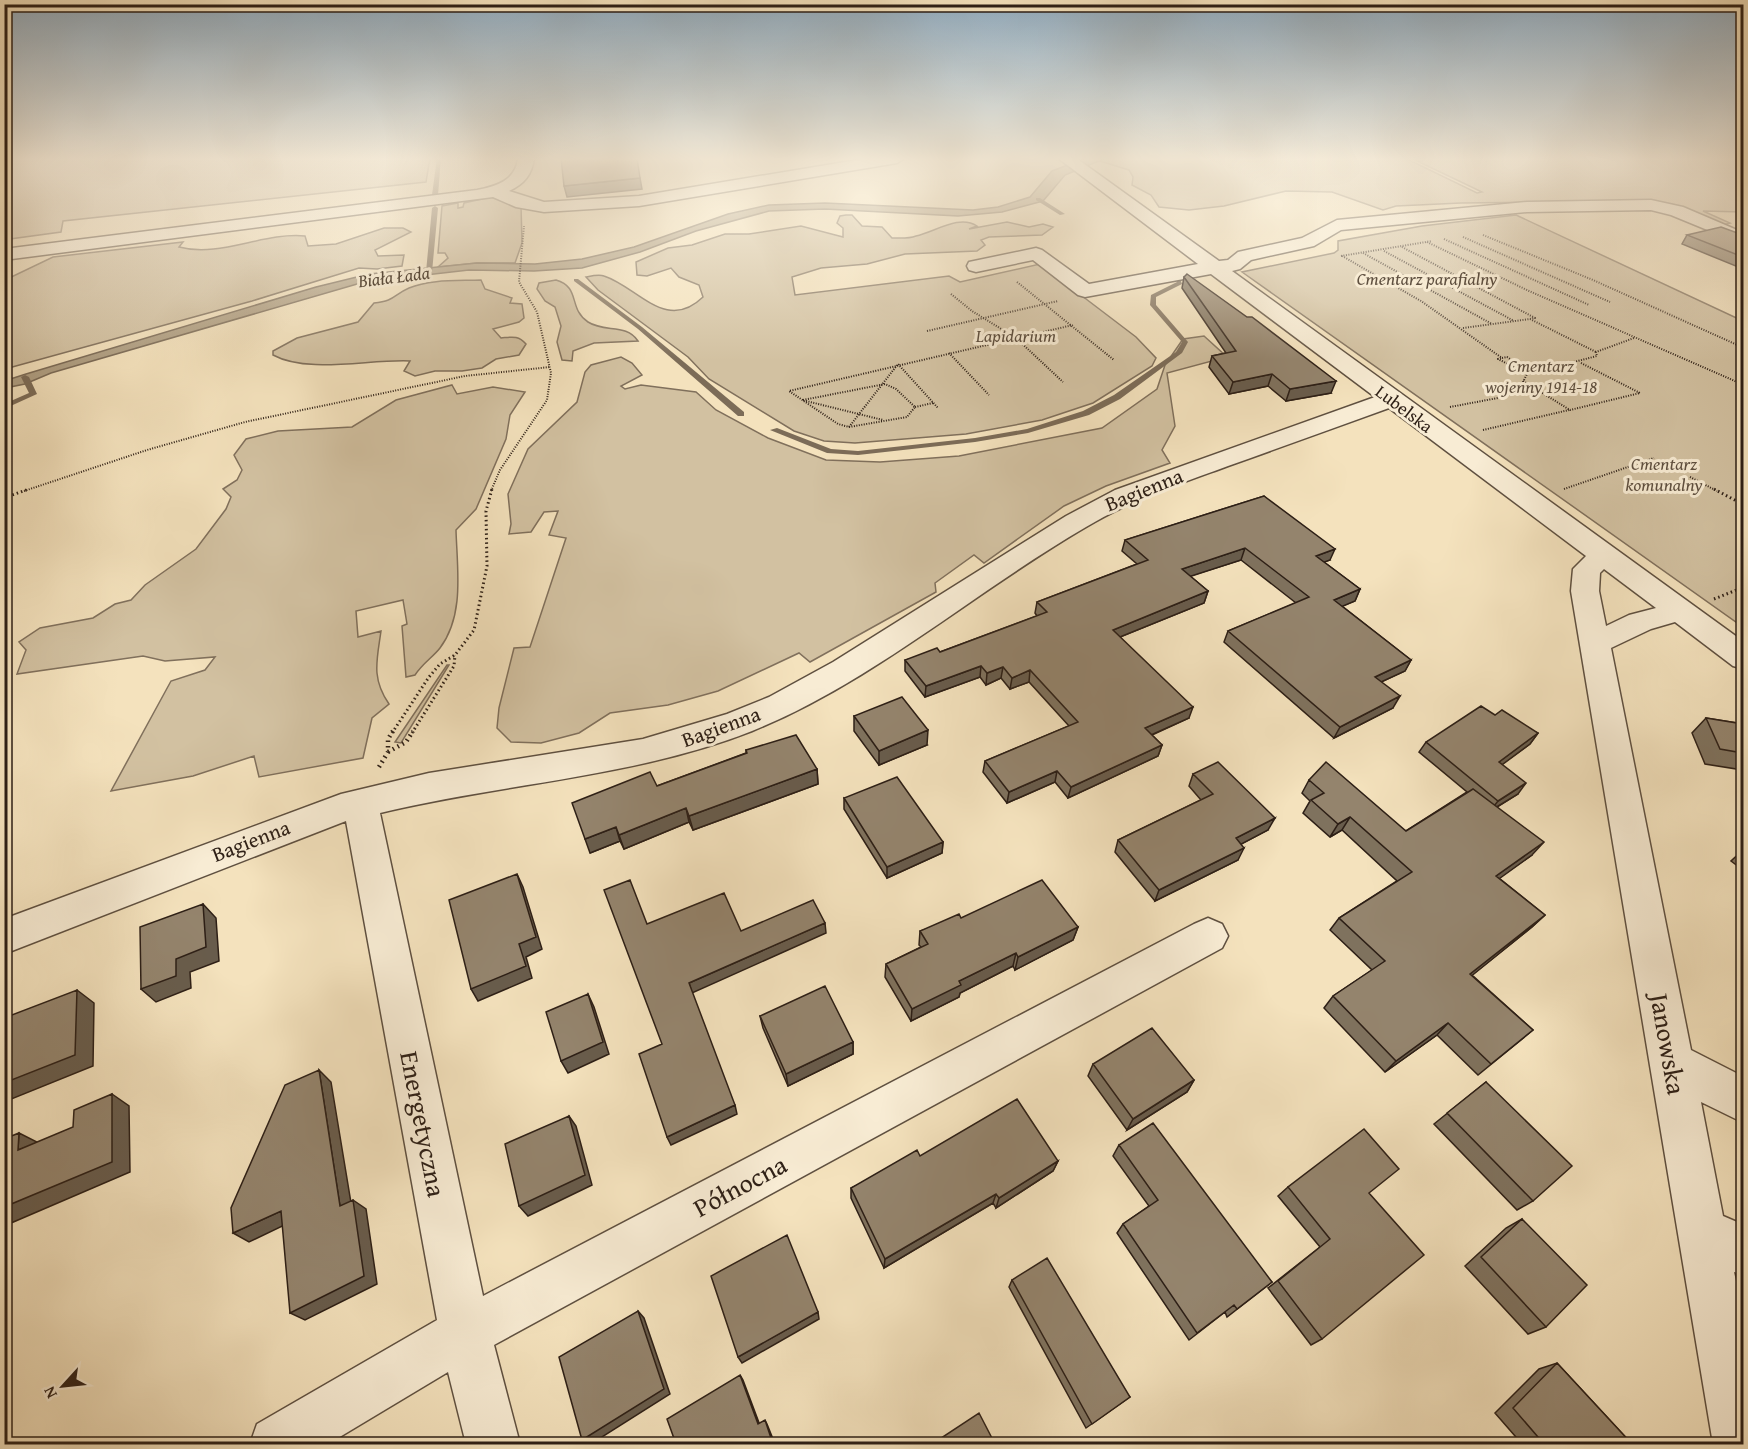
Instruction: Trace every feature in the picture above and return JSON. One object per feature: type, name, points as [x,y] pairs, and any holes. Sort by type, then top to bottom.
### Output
[{"type":"street","points":[[4,255],[240,226]]},
{"type":"street","name":"Lubelska","points":[[1159,226],[1743,658]]},
{"type":"street","points":[[976,266],[1036,254],[1084,291],[1233,265],[1245,256],[1308,242],[1336,226]]},
{"type":"street","points":[[1708,226],[1743,240]]},
{"type":"street","name":"Bagienna","points":[[4,937],[269,834],[361,803],[429,787],[643,752],[738,723],[780,705],[844,670],[1075,522],[1124,495],[1392,399]]},
{"type":"street","name":"Janowska","points":[[1606,558],[1588,566],[1584,573],[1584,591],[1596,644],[1741,1444]]},
{"type":"street","points":[[1596,644],[1640,622],[1679,611]]},
{"type":"street","name":"Energetyczna","points":[[361,803],[367,844],[465,1333],[493,1444]]},
{"type":"street","name":"Północna","points":[[277,1444],[465,1333],[1208,936]]},
{"type":"street","points":[[1671,1063],[1743,1101]]},
{"type":"street","points":[[1702,1230],[1743,1251]]},
{"type":"path","points":[[388,752],[388,740],[429,677],[440,664],[455,655],[474,630],[481,609],[487,566],[486,511],[493,485],[500,470],[544,408],[551,381],[540,318],[520,286],[524,226]]},
{"type":"path","points":[[1476,232],[1593,280],[1743,348]]},
{"type":"path","points":[[1468,234],[1459,235],[1610,302]]},
{"type":"path","points":[[1341,256],[1451,237]]},
{"type":"path","points":[[1443,239],[1589,305]]},
{"type":"path","points":[[1427,242],[1743,385]]},
{"type":"path","points":[[1402,247],[1534,318],[1463,328]]},
{"type":"path","points":[[1383,250],[1514,321]]},
{"type":"path","points":[[1336,252],[1463,328],[1502,358]]},
{"type":"path","points":[[1362,252],[1492,324]]},
{"type":"path","points":[[1014,280],[1047,304],[1114,360]]},
{"type":"path","points":[[927,331],[1083,296],[1084,291]]},
{"type":"path","points":[[951,294],[964,306],[1016,338],[1063,382]]},
{"type":"path","points":[[1530,319],[1596,352],[1635,338]]},
{"type":"path","points":[[933,403],[915,407],[907,417],[849,428],[838,424],[789,391],[948,352],[1073,325]]},
{"type":"path","points":[[948,352],[989,395]]},
{"type":"path","points":[[1521,370],[1527,374],[1580,362],[1596,356],[1596,352]]},
{"type":"path","points":[[1507,357],[1525,369],[1521,370],[1516,371],[1498,358],[1507,357]]},
{"type":"path","points":[[1476,431],[1640,393],[1580,362]]},
{"type":"path","points":[[849,428],[885,384],[898,364]]},
{"type":"path","points":[[898,364],[938,408]]},
{"type":"path","points":[[4,498],[123,457],[237,424],[326,407],[471,374],[508,368],[550,367]]},
{"type":"path","points":[[1451,414],[1443,409],[1503,397],[1519,390],[1527,374]]},
{"type":"path","points":[[1523,381],[1569,410]]},
{"type":"path","points":[[803,400],[885,384],[896,389],[915,407]]},
{"type":"path","points":[[803,400],[887,421]]},
{"type":"path","points":[[1554,493],[1654,458]]},
{"type":"path","points":[[1690,477],[1743,505]]},
{"type":"path","points":[[1708,602],[1743,587]]},
{"type":"path","points":[[361,803],[371,780],[388,752],[406,742],[454,666],[455,655]]},
{"type":"green space","points":[[5,226],[62,226],[61,232],[10,239],[5,249]]},
{"type":"green space","points":[[440,226],[522,226],[522,243],[515,263],[477,263],[438,267],[448,258],[445,253],[438,253]]},
{"type":"green space","name":"Lapidarium","points":[[801,226],[843,237],[843,228],[840,226],[882,227],[892,238],[904,238],[945,226],[977,226],[969,229],[987,226],[1053,227],[1042,235],[989,237],[981,240],[985,245],[977,251],[905,254],[867,264],[821,268],[792,277],[795,295],[949,276],[960,282],[1040,264],[1136,337],[1156,358],[1152,366],[1093,403],[1042,420],[966,434],[855,443],[824,441],[794,431],[709,379],[688,357],[598,290],[586,277],[604,276],[652,304],[664,309],[677,310],[690,307],[703,297],[699,285],[679,277],[671,268],[647,276],[637,275],[636,262],[668,248],[692,245],[725,234],[749,234]]},
{"type":"green space","points":[[1422,226],[1539,226],[1743,321],[1743,627],[1242,272],[1334,253],[1338,250],[1338,241]]},
{"type":"green space","points":[[384,228],[403,228],[411,232],[375,250],[378,256],[404,255],[402,266],[377,269],[359,268],[252,301],[5,369],[5,280],[53,257],[183,242],[179,247],[194,250],[210,249],[289,236],[305,236],[308,246],[336,244]]},
{"type":"green space","points":[[481,280],[485,289],[512,298],[510,303],[522,304],[524,318],[519,322],[493,329],[501,338],[517,338],[526,344],[519,355],[496,359],[482,368],[435,371],[415,376],[404,371],[410,361],[321,365],[287,361],[273,355],[273,351],[297,338],[358,322],[374,303],[390,299],[417,285]]},
{"type":"green space","points":[[556,280],[569,288],[578,311],[588,322],[628,332],[638,341],[594,343],[573,351],[572,361],[562,360],[557,342],[561,326],[555,307],[545,301],[537,289],[539,283]]},
{"type":"green space","points":[[1204,336],[1227,357],[1167,373],[1175,426],[1162,450],[1170,463],[1106,486],[1064,506],[984,563],[974,555],[935,583],[936,592],[810,662],[799,653],[718,691],[668,705],[610,713],[579,733],[541,743],[511,742],[497,728],[499,708],[514,648],[530,647],[566,538],[549,535],[558,511],[544,512],[531,532],[509,534],[511,524],[508,494],[528,449],[577,402],[585,372],[591,365],[621,357],[632,363],[642,375],[621,386],[625,389],[641,385],[696,392],[716,410],[768,438],[826,460],[880,462],[959,456],[1102,428],[1157,389],[1165,365],[1183,339]]},
{"type":"green space","points":[[452,385],[457,394],[493,387],[525,392],[510,415],[506,439],[476,509],[456,530],[458,591],[456,606],[448,635],[440,648],[415,675],[406,677],[402,626],[407,624],[403,600],[356,611],[358,637],[381,631],[377,669],[383,695],[389,704],[372,718],[363,758],[259,777],[254,756],[193,776],[111,791],[171,681],[205,670],[215,657],[165,661],[143,656],[17,674],[26,650],[19,642],[40,628],[93,618],[115,604],[131,600],[145,585],[196,549],[226,509],[231,497],[223,489],[237,480],[242,470],[234,455],[246,439],[278,431],[352,427],[396,400]]},
{"type":"green space","points":[[449,665],[401,743],[395,742]]},
{"type":"water","name":"Biała Łada","points":[[695,226],[716,226],[640,252],[582,268],[534,271],[469,270],[364,282],[51,373],[25,384],[5,388],[4,381],[26,374],[316,287],[369,274],[477,263],[535,264],[582,259],[634,247]]},
{"type":"building","points":[[1721,227],[1743,235],[1743,257],[1687,235]]},
{"type":"building","points":[[1187,274],[1247,317],[1252,317],[1336,381],[1290,389],[1272,374],[1233,382],[1212,356],[1236,351],[1184,277]]},
{"type":"building","points":[[1264,496],[1335,549],[1316,556],[1360,589],[1334,600],[1411,660],[1375,677],[1400,696],[1340,727],[1228,631],[1309,597],[1245,548],[1182,569],[1208,591],[1113,630],[1193,707],[1145,728],[1162,745],[1071,787],[1057,771],[1009,792],[985,761],[1078,722],[1030,670],[1012,678],[1003,667],[987,673],[981,666],[926,686],[905,660],[937,648],[940,652],[1047,612],[1037,602],[1148,560],[1125,540]]},
{"type":"building","points":[[902,697],[928,730],[879,751],[854,716]]},
{"type":"building","points":[[1481,706],[1495,715],[1502,710],[1538,733],[1499,762],[1526,783],[1498,801],[1426,742]]},
{"type":"building","points":[[1706,718],[1743,724],[1743,753],[1720,749]]},
{"type":"building","points":[[796,735],[817,769],[689,816],[686,808],[619,835],[616,827],[585,839],[572,803],[650,772],[657,786],[747,753],[746,750]]},
{"type":"building","points":[[1218,762],[1275,818],[1236,838],[1244,848],[1159,890],[1118,840],[1213,794],[1193,774]]},
{"type":"building","points":[[1326,762],[1406,831],[1473,789],[1544,842],[1496,876],[1545,915],[1470,974],[1533,1030],[1491,1064],[1448,1023],[1396,1061],[1333,996],[1385,961],[1339,918],[1412,872],[1350,817],[1338,824],[1311,800],[1324,793],[1309,780]]},
{"type":"building","points":[[897,777],[943,842],[887,867],[844,798]]},
{"type":"building","points":[[517,874],[536,937],[519,944],[526,966],[471,989],[449,900]]},
{"type":"building","points":[[630,880],[647,924],[724,893],[741,931],[813,900],[825,923],[689,983],[735,1105],[667,1137],[639,1054],[662,1044],[604,890]]},
{"type":"building","points":[[1042,880],[1078,927],[1018,957],[1016,953],[959,981],[961,985],[912,1009],[886,964],[928,944],[920,931],[959,914],[961,918]]},
{"type":"building","points":[[203,904],[206,947],[176,959],[176,976],[141,989],[140,927]]},
{"type":"building","points":[[825,986],[853,1042],[786,1074],[760,1016]]},
{"type":"building","points":[[77,990],[75,1055],[4,1083],[4,1018]]},
{"type":"building","points":[[588,994],[603,1042],[561,1061],[546,1012]]},
{"type":"building","points":[[1152,1028],[1194,1080],[1133,1119],[1093,1064]]},
{"type":"building","points":[[319,1070],[340,1206],[353,1200],[364,1276],[290,1313],[281,1211],[233,1233],[231,1208],[285,1085]]},
{"type":"building","points":[[1486,1082],[1572,1166],[1533,1201],[1447,1113]]},
{"type":"building","points":[[112,1094],[112,1162],[4,1207],[4,1139],[19,1133],[18,1150],[73,1127],[74,1110]]},
{"type":"building","points":[[1017,1099],[1058,1161],[999,1198],[996,1194],[885,1259],[851,1188],[917,1150],[920,1156]]},
{"type":"building","points":[[569,1116],[585,1175],[519,1206],[505,1144]]},
{"type":"building","points":[[1153,1123],[1272,1282],[1237,1309],[1234,1305],[1197,1333],[1123,1224],[1158,1200],[1119,1145]]},
{"type":"building","points":[[1364,1129],[1399,1169],[1369,1193],[1424,1255],[1322,1339],[1278,1281],[1330,1239],[1288,1187]]},
{"type":"building","points":[[1522,1219],[1587,1285],[1546,1327],[1481,1257]]},
{"type":"building","points":[[787,1235],[818,1312],[738,1357],[711,1276]]},
{"type":"building","points":[[1047,1258],[1130,1397],[1092,1424],[1012,1280]]},
{"type":"building","points":[[638,1311],[664,1389],[582,1440],[559,1357]]},
{"type":"building","points":[[1557,1363],[1632,1444],[1544,1444],[1513,1408]]},
{"type":"building","points":[[740,1375],[758,1424],[765,1420],[773,1444],[676,1444],[667,1419]]},
{"type":"building","points":[[979,1413],[995,1444],[932,1444]]},
{"type":"waterway","name":"Biała Łada","points":[[429,272],[433,226]]},
{"type":"waterway","points":[[774,430],[830,451],[858,453],[975,440],[1028,431],[1086,413],[1117,397],[1179,353],[1185,342],[1153,305],[1153,296],[1180,283],[1178,279]]},
{"type":"waterway","points":[[576,280],[640,328],[741,414]]},
{"type":"waterway","points":[[4,407],[33,394],[25,377]]},
{"type":"park label","name":"Cmentarz parafialny","points":[[1427,279]]},
{"type":"park label","name":"Cmentarz wojenny 1914-18","points":[[1541,376]]},
{"type":"park label","name":"Cmentarz komunalny","points":[[1664,474]]}]
